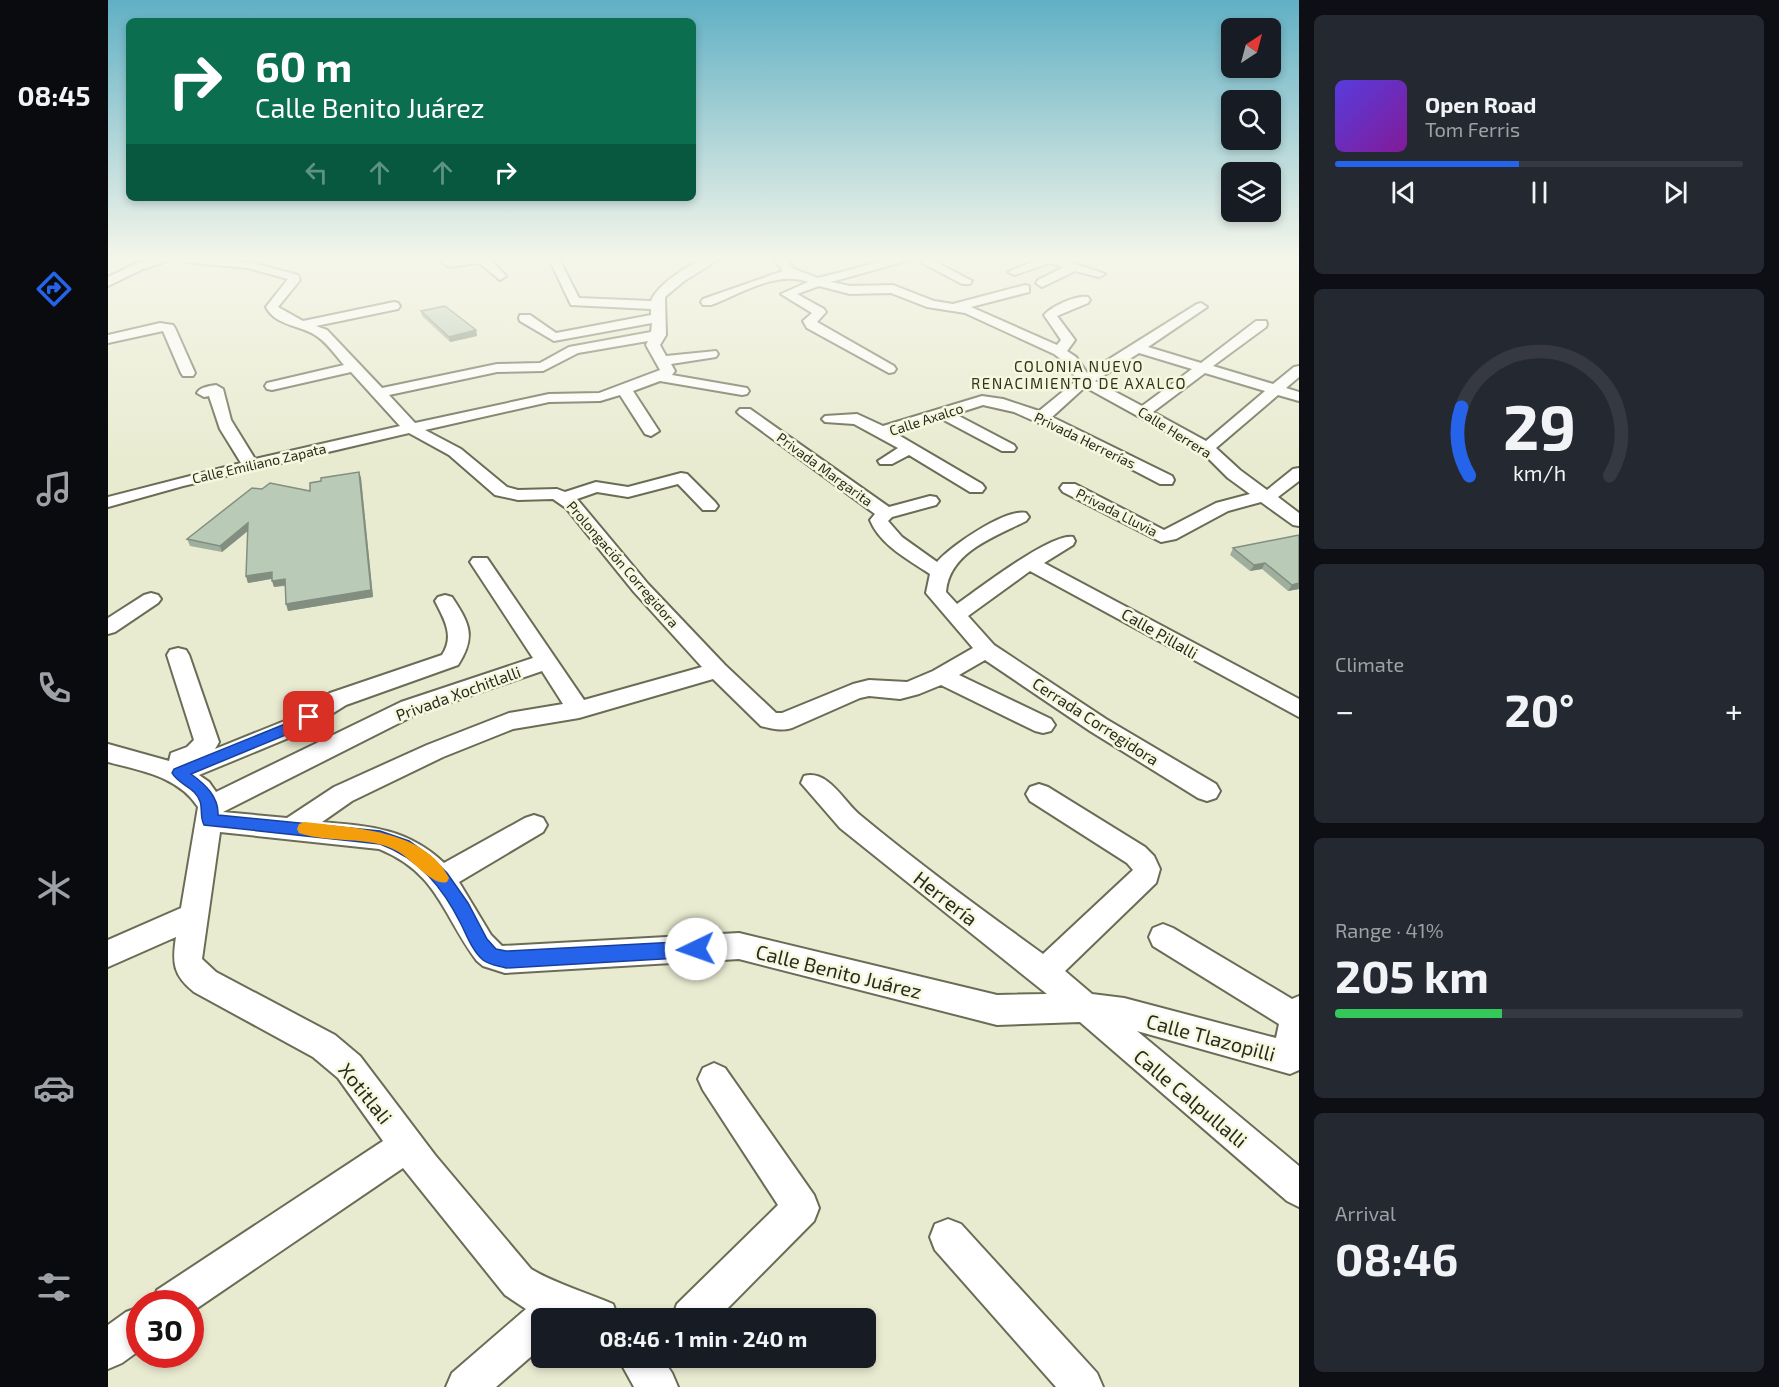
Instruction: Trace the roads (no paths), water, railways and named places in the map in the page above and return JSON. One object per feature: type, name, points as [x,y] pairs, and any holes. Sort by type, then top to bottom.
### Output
[{"type":"street","name":"Prolongación Corregidora","points":[[299,324],[322,333],[411,428],[455,452],[501,491],[518,495],[557,494],[572,504],[641,588],[717,670],[764,715],[777,722],[784,722],[853,692],[869,688],[900,691],[911,689],[940,676],[986,650]]},
{"type":"street","points":[[303,325],[309,324]]},
{"type":"street","points":[[534,324],[554,337],[618,324]]},
{"type":"street","points":[[651,431],[624,388],[659,377],[668,371],[653,345],[659,335],[658,324]]},
{"type":"street","points":[[811,324],[889,369]]},
{"type":"street","name":"Calle Herrera","points":[[998,324],[1059,351],[1071,360],[1086,382],[1207,448],[1234,474],[1299,521]]},
{"type":"street","points":[[1056,324],[1068,340],[1059,351]]},
{"type":"street","points":[[1041,418],[1077,386],[1173,324]]},
{"type":"street","points":[[1143,412],[1261,324]]},
{"type":"street","points":[[108,339],[160,327],[168,328],[188,373]]},
{"type":"street","points":[[379,393],[497,368],[543,368],[574,350],[659,335]]},
{"type":"street","points":[[1135,347],[1299,397]]},
{"type":"street","points":[[663,361],[711,354]]},
{"type":"street","points":[[272,386],[354,367]]},
{"type":"street","points":[[1207,448],[1299,370]]},
{"type":"street","points":[[659,377],[742,391]]},
{"type":"street","name":"Calle Emiliano Zapata","points":[[108,502],[251,465],[411,428],[549,398],[600,397],[624,388]]},
{"type":"street","points":[[204,393],[216,389],[218,410],[223,422],[251,465]]},
{"type":"street","name":"Calle Axalco","points":[[882,432],[982,400],[1003,403]]},
{"type":"street","name":"Privada Herrerías","points":[[1003,403],[1041,418],[1166,480]]},
{"type":"street","name":"Privada Margarita","points":[[745,412],[886,513],[879,520],[880,526],[891,537],[941,573]]},
{"type":"street","points":[[942,413],[1008,448]]},
{"type":"street","points":[[830,419],[857,419],[882,432]]},
{"type":"street","name":"Calle Axalco","points":[[882,432],[976,488]]},
{"type":"street","points":[[886,461],[911,448]]},
{"type":"street","points":[[1269,500],[1274,493],[1299,473]]},
{"type":"street","points":[[564,498],[596,487],[628,492],[681,478],[709,506]]},
{"type":"street","name":"Privada Lluvia","points":[[1069,488],[1161,536],[1169,535],[1222,507],[1269,500]]},
{"type":"street","name":"Calle Herrera","points":[[1269,500],[1299,512]]},
{"type":"street","points":[[886,513],[930,501]]},
{"type":"street","points":[[986,650],[936,593],[936,586],[941,573],[959,549],[1020,518]]},
{"type":"street","points":[[955,616],[1004,579],[1066,541]]},
{"type":"street","name":"Privada Xochitlalli","points":[[480,562],[579,710]]},
{"type":"street","name":"Calle Pillalli","points":[[1031,564],[1111,605],[1294,707]]},
{"type":"street","points":[[108,627],[151,599]]},
{"type":"street","points":[[169,770],[295,726],[338,699],[450,660],[460,647],[459,628],[446,601]]},
{"type":"street","name":"Cerrada Corregidora","points":[[986,650],[1098,725],[1207,791]]},
{"type":"street","points":[[169,770],[207,742],[178,655]]},
{"type":"street","name":"Privada Xochitlalli","points":[[210,813],[409,708],[545,662]]},
{"type":"street","points":[[294,827],[343,794],[435,751],[509,722],[579,710],[717,670]]},
{"type":"street","points":[[940,676],[1043,725]]},
{"type":"street","points":[[108,753],[169,770],[200,789],[210,813]]},
{"type":"street","name":"Herrería","points":[[813,783],[849,821],[931,887],[1044,972],[1084,1007]]},
{"type":"street","points":[[1040,794],[1136,855],[1145,862],[1147,869],[1146,875],[1044,972]]},
{"type":"street","name":"Calle Benito Juárez","points":[[210,813],[380,838],[395,843],[424,860],[441,878],[462,908],[481,945],[491,956],[506,960],[738,946],[997,1010],[1084,1007]]},
{"type":"street","name":"Xotitlali","points":[[210,813],[187,959],[192,972],[205,982],[324,1046],[349,1067],[408,1145],[518,1282],[538,1295],[546,1308]]},
{"type":"street","points":[[441,878],[534,825]]},
{"type":"street","points":[[108,954],[194,915]]},
{"type":"street","points":[[1163,937],[1297,1015]]},
{"type":"street","name":"Calle Tlazopilli","points":[[1084,1007],[1124,1013],[1295,1060],[1292,1031],[1297,1015]]},
{"type":"street","name":"Calle Calpullalli","points":[[1084,1007],[1299,1189]]},
{"type":"street","points":[[701,1308],[801,1208],[714,1079]]},
{"type":"street","points":[[192,1290],[408,1145]]},
{"type":"street","points":[[948,1237],[1083,1387]]},
{"type":"street","points":[[466,1387],[531,1331]]},
{"type":"street","points":[[108,1349],[126,1336]]},
{"type":"district","name":"COLONIA NUEVO RENACIMIENTO DE AXALCO","points":[[1079,374]]}]
